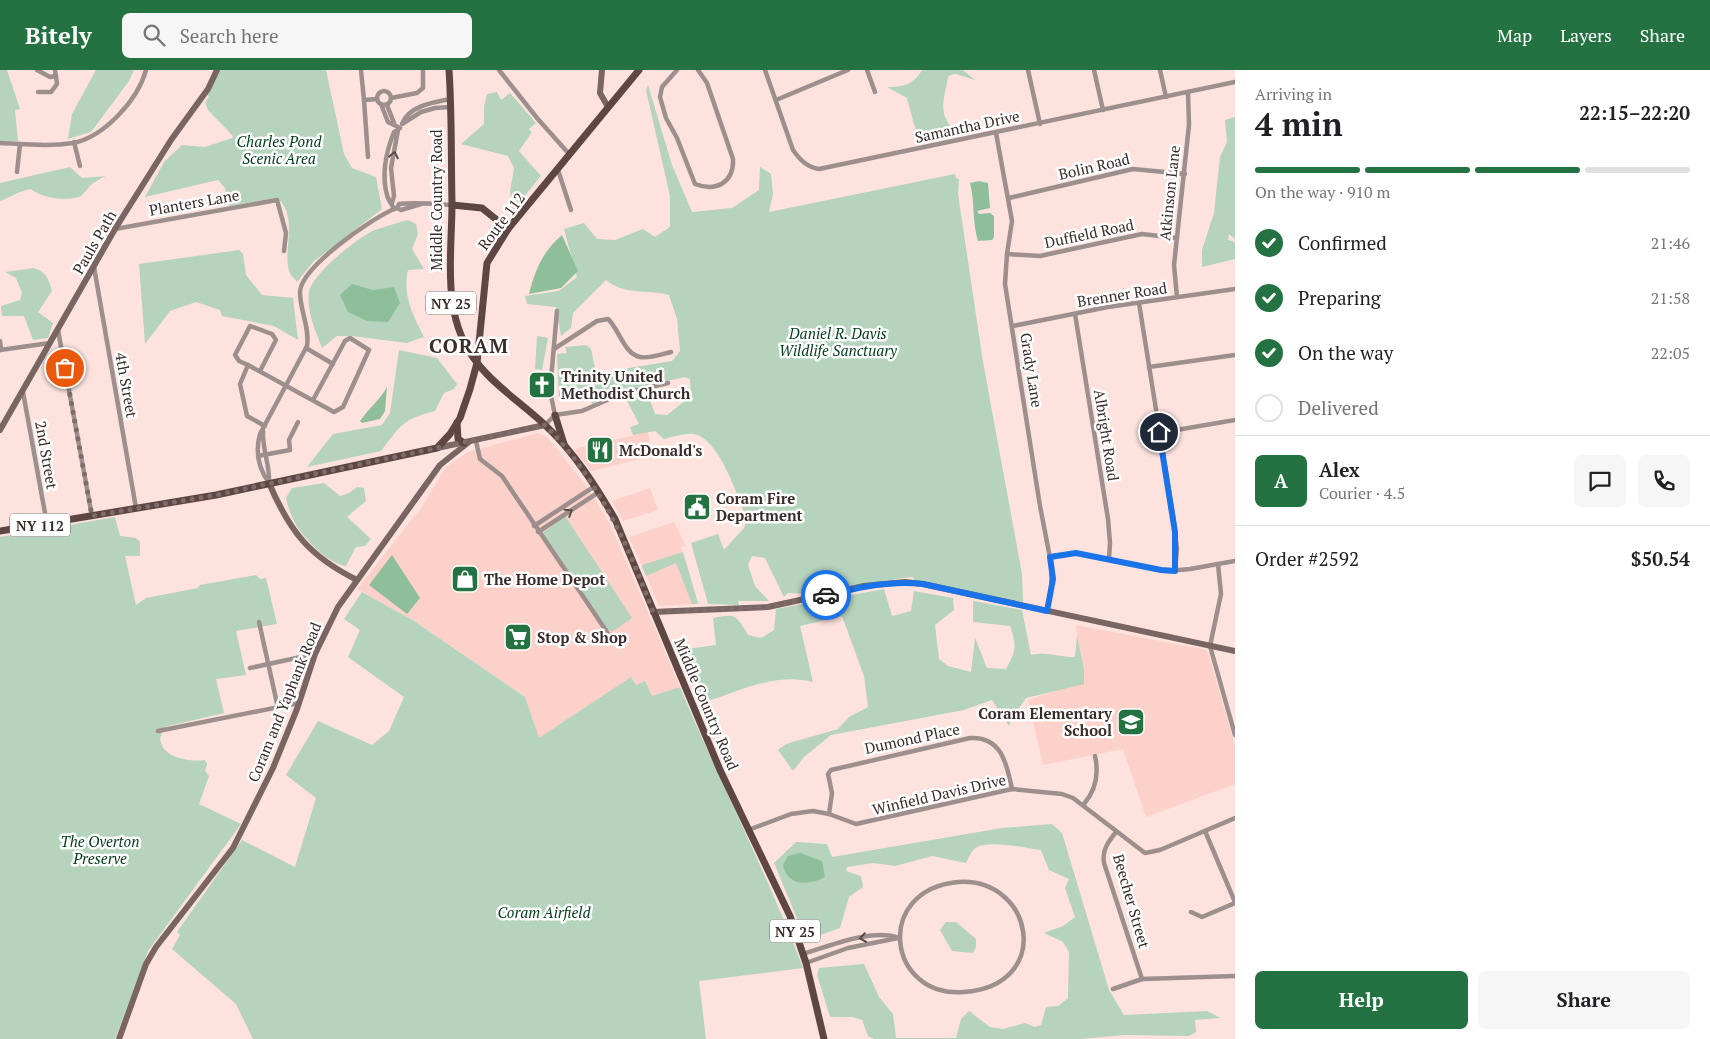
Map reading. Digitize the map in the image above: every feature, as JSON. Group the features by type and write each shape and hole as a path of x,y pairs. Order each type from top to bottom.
{"main road":[{"name":"Pauls Path","path":"0,430 115,229 171,140 208,89 217,70"},
{"name":"Middle Country Road","path":"449,70 452,204 450,297 461,339 477,363 545,425 564,445 597,489 626,543 697,719 748,830 776,883 806,963 824,1039"},
{"path":"602,70 600,93 608,107"},
{"name":"Route 112","path":"438,448 457,422 470,389 477,363 487,263 508,229 639,70"},
{"path":"452,204 482,208 508,229"},
{"path":"555,415 564,445"},
{"path":"457,422 458,439 467,443"},
{"path":"438,448 545,425"},
{"name":"Coram and Yaphank Road","path":"119,1039 146,964 156,947 233,848 273,768 299,703 314,654 338,607 394,532 428,482 445,461 467,443"},
{"name":"NY 112","path":"0,530 46,524 269,484 438,448"},
{"path":"269,484 281,511 296,535 316,555 357,580"},
{"path":"653,612 768,607 864,586 905,582 923,584 1235,651"}],"street":[{"path":"37,70 50,77 56,76"},
{"path":"38,92 51,92 57,84 55,70"},
{"path":"0,143 51,145 74,142 94,133 129,104 138,91 146,70"},
{"path":"361,70 368,157"},
{"path":"391,98 418,93 423,88 423,70"},
{"path":"499,70 537,118 570,155"},
{"path":"677,70 666,81 660,92 666,118 677,138 695,184 710,187 720,184 731,176 733,159 707,82 698,70"},
{"name":"Samantha Drive","path":"765,70 793,150 799,159 819,169 1235,82"},
{"path":"776,100 848,70"},
{"path":"866,70 876,92"},
{"path":"1028,70 1040,124"},
{"path":"1094,70 1103,110"},
{"path":"1160,70 1166,97"},
{"path":"377,99 382,92 386,92 391,98"},
{"name":"Atkinson Lane","path":"1177,298 1174,265 1190,114 1188,92"},
{"path":"391,98 388,105 394,123"},
{"path":"364,100 377,99"},
{"path":"377,99 388,122 394,123 400,128"},
{"path":"395,209 392,203 394,196 391,168 404,118 420,107 450,103"},
{"path":"400,128 421,112 450,103"},
{"path":"381,104 388,105"},
{"name":"Grady Lane","path":"996,133 1012,221 1006,254 1005,284 1053,579 1047,611"},
{"path":"74,142 80,166"},
{"path":"17,172 20,144"},
{"name":"Bolin Road","path":"1009,198 1133,169 1184,174"},
{"path":"558,170 570,210"},
{"name":"Planters Lane","path":"115,229 277,200 286,233 284,252"},
{"path":"269,484 264,476 258,456 257,443 306,348 307,330 300,294 306,276 358,231 379,216 395,209 399,204 415,202 421,204 452,204"},
{"name":"Duffield Road","path":"1006,254 1040,256 1142,234 1177,238"},
{"name":"4th Street","path":"94,267 136,508"},
{"name":"Brenner Road","path":"1013,326 1235,288"},
{"path":"1139,303 1175,532 1175,571"},
{"path":"555,415 550,391 557,311"},
{"name":"Albright Road","path":"1076,314 1108,519 1109,559"},
{"path":"554,350 598,321 608,319 614,325 629,351 640,357 671,352"},
{"path":"260,372 276,340 272,334 250,326 235,355 239,361 334,412 341,410 357,382 356,374 370,350 350,338 345,341 313,400"},
{"path":"58,330 92,516"},
{"path":"0,341 1,350 51,342"},
{"path":"306,348 333,364"},
{"path":"1149,367 1235,354"},
{"path":"248,365 240,384 247,416 264,427"},
{"path":"545,425 555,415 582,411 621,394 668,383"},
{"name":"2nd Street","path":"22,390 46,524"},
{"path":"1159,432 1235,420"},
{"path":"258,456 290,450 289,440 298,422"},
{"path":"264,427 264,455 270,475 269,484"},
{"path":"476,441 480,459 502,476 611,638"},
{"path":"534,526 597,489"},
{"path":"538,532 597,489"},
{"path":"1050,557 1076,553 1175,571 1235,561"},
{"path":"1218,564 1221,594 1210,646 1235,735"},
{"path":"259,622 278,708"},
{"path":"250,668 314,654"},
{"path":"158,731 299,703"},
{"name":"Dumond Place","path":"829,814 832,800 828,774 830,770 970,738 984,739 998,748 1007,763 1012,789"},
{"path":"1084,804 1090,798 1097,777 1095,756"},
{"name":"Winfield Davis Drive","path":"748,830 802,812 829,814 856,824 1012,789 1062,794 1084,804 1116,832 1145,853 1160,850 1235,818"},
{"path":"1191,912 1202,917 1235,902 1206,831"},
{"name":"Beecher Street","path":"1116,832 1106,845 1103,854 1104,862 1142,979"},
{"path":"962,882 984,886 997,892 1016,912 1025,936 1022,954 1009,974 987,986 960,993 934,988 916,976 904,956 899,938 902,918 917,899 938,886 962,882"},
{"path":"803,954 865,937 891,935 899,938"},
{"path":"806,963 848,948 899,938"},
{"path":"1113,989 1142,979 1235,976"}],"shaded area":[{"path":"979,181 988,183 990,208 977,211 979,214 990,213 994,216 994,237 992,240 978,241 976,234 970,183"},
{"path":"562,235 578,271 561,288 529,294 534,277 545,254"},
{"path":"352,284 373,290 394,287 400,303 388,322 367,321 348,312 340,295"},
{"path":"387,387 385,411 380,419 362,423 360,421"},
{"path":"648,432 652,456 591,471 574,449"},
{"path":"538,433 547,437 585,484 610,524 680,687 652,696 636,685 631,677 539,740 525,697 414,621 357,589 421,508 446,467 468,452"},
{"path":"650,488 658,510 623,521 612,501"},
{"path":"674,522 686,546 681,547 698,604 659,606 629,537"},
{"path":"392,555 420,598 407,614 369,585"},
{"name":"Coram Elementary School","path":"1076,625 1207,650 1235,745 1235,784 1146,817 1123,749 1043,765 1028,700 1081,682"},
{"path":"800,853 822,861 825,877 805,883 789,877 783,865 788,856"}],"green space":[{"path":"0,70 7,70 20,109 15,110 18,141 0,141"},
{"path":"96,70 134,70 129,81 91,132 68,139 72,114"},
{"name":"Charles Pond Scenic Area","path":"218,70 326,70 344,154 352,168 376,177 382,209 313,262 297,282 291,274 288,265 289,225 287,215 284,206 277,198 229,206 225,188 218,180 145,197 164,162 182,145 205,147 232,138 233,136 208,110 205,103 209,96 205,93"},
{"path":"922,70 963,70 975,80 956,74 950,75 948,78 943,110 952,129 959,137 921,142 907,98 887,87 907,84 915,79"},
{"name":"Daniel R. Davis Wildlife Sanctuary","path":"648,85 672,165 692,212 732,208 759,190 760,167 771,174 773,194 769,212 955,174 956,178 959,179 958,194 983,362 1022,574 1023,603 914,580 913,577 835,590 788,593 784,597 765,558 752,556 748,565 755,586 769,601 738,601 739,605 708,604 691,543 718,534 724,550 744,528 747,520 739,498 720,458 712,446 703,438 690,434 664,439 655,431 633,435 630,427 639,424 626,399 643,394 650,400 655,414 667,415 691,396 690,379 685,377 619,392 592,404 589,394 559,399 557,354 567,353 565,347 586,345 591,349 595,368 604,378 629,368 672,361 680,351 677,319 669,295 629,290 613,285 606,280 573,313 571,328 561,336 556,307 527,304 525,296 559,291 577,277 564,229 584,223 597,239 615,240 643,229 655,237 670,227 670,196 646,90"},
{"path":"497,92 501,100 510,93 536,123 529,129 532,132 519,151 541,176 513,210 510,192 514,168 508,156 461,144 484,124 484,106 487,94"},
{"path":"1235,117 1235,239 1229,234 1228,240 1235,242 1235,259 1202,267 1202,250 1214,213 1220,157 1227,142 1225,120"},
{"path":"70,167 82,178 106,176 92,184 81,196 75,198 48,197 31,189 0,201 0,183"},
{"path":"408,220 416,224 418,234 412,249 424,269 408,270 406,288 410,305 424,337 407,343 337,336 322,348 312,321 309,306 308,299 312,284 327,266 367,234"},
{"path":"239,250 243,254 246,275 262,295 293,298 298,340 274,326 222,316 220,310 196,302 170,311 145,344 139,264"},
{"path":"34,268 46,276 52,291 38,312 53,323 48,338 33,340 24,316 2,316 1,306 20,300 22,293 16,278 5,272"},
{"path":"537,336 548,338 542,370 535,369"},
{"path":"399,350 437,358 457,384 454,389 444,393 435,411 409,420 398,429 381,451 307,467 333,434 382,425 390,413"},
{"path":"324,483 340,496 349,493 357,487 364,488 366,501 347,517 371,539 365,546 356,547 346,566 330,560 314,547 301,532 289,510 286,498 292,488"},
{"path":"565,516 632,618 613,631 608,630 543,533"},
{"name":"The Overton Preserve","path":"115,517 120,536 136,538 140,542 140,556 125,556 136,605 146,598 198,588 200,585 256,575 260,579 266,578 277,624 236,631 246,675 216,679 224,713 164,727 160,739 164,749 173,756 195,761 205,760 207,764 205,771 209,776 199,804 241,824 148,951 115,1039 0,1039 0,537"},
{"path":"683,552 698,603 692,604 676,563 646,576 642,565"},
{"path":"884,589 892,616 911,611 914,591 953,598 954,610 935,625 939,659 948,666 971,672 975,638 987,668 1006,669 1012,657 1014,638 1010,626 973,622 973,601 1022,610 1031,655 1075,657 1077,636 1084,669 1084,684 1026,698 1009,726 992,700 964,710 831,735 804,757 793,771 778,750 786,744 838,729 849,717 868,707 864,676 842,616 800,626 813,682 799,680 771,681 702,703 682,654 687,649 716,645 713,618 735,617 748,635 761,638 774,630 776,609"},
{"name":"Coram Airfield","path":"362,592 414,621 525,697 539,738 631,677 636,685 645,681 652,696 680,687 774,897 803,968 699,981 706,1039 253,1039 236,1004 172,949 180,935 177,932 242,840 295,867 316,798 286,775 318,721 372,745 389,731 404,697 348,657 360,630 344,619"},
{"path":"1052,824 1062,833 1109,990 1124,1015 1207,1011 1221,1018 1195,1020 1196,1032 1189,1036 1125,1035 1080,1039 874,1039 868,1036 862,1020 853,1017 830,1017 817,975 819,968 864,964 879,997 893,1014 896,1038 956,1038 961,1019 969,1011 990,1027 1003,1029 1025,1023 1035,1027 1041,1025 1046,1007 1058,1006 1068,998 1069,952 1063,942 1044,933 1063,926 1075,917 1065,888 1069,879 1049,870 1041,850 999,844 977,847 966,863 932,856 895,866 873,863 847,867 846,871 861,876 863,887 849,897 840,928 806,940 774,863 796,842 827,844 832,857 1002,828"},
{"path":"946,922 956,922 976,939 976,947 973,953 952,951 940,930"}],"way so far":[{"path":"65,368 92,516 216,495 545,425 565,446 587,475 614,518 634,562 653,612 768,607 826,595"}],"place":[{"name":"Trinity United Methodist Church","path":"542,385"},
{"name":"McDonald's","path":"600,450"},
{"name":"Coram Fire Department","path":"697,507"},
{"name":"The Home Depot","path":"465,579"},
{"name":"Stop & Shop","path":"518,637"},
{"name":"Coram Elementary School","path":"1131,722"}],"district":[{"name":"CORAM","path":"469,345"}],"route":[{"path":"826,595 864,586 905,582 923,584 1047,611 1053,579 1050,557 1076,553 1161,570 1175,571 1177,549 1159,432"}]}
